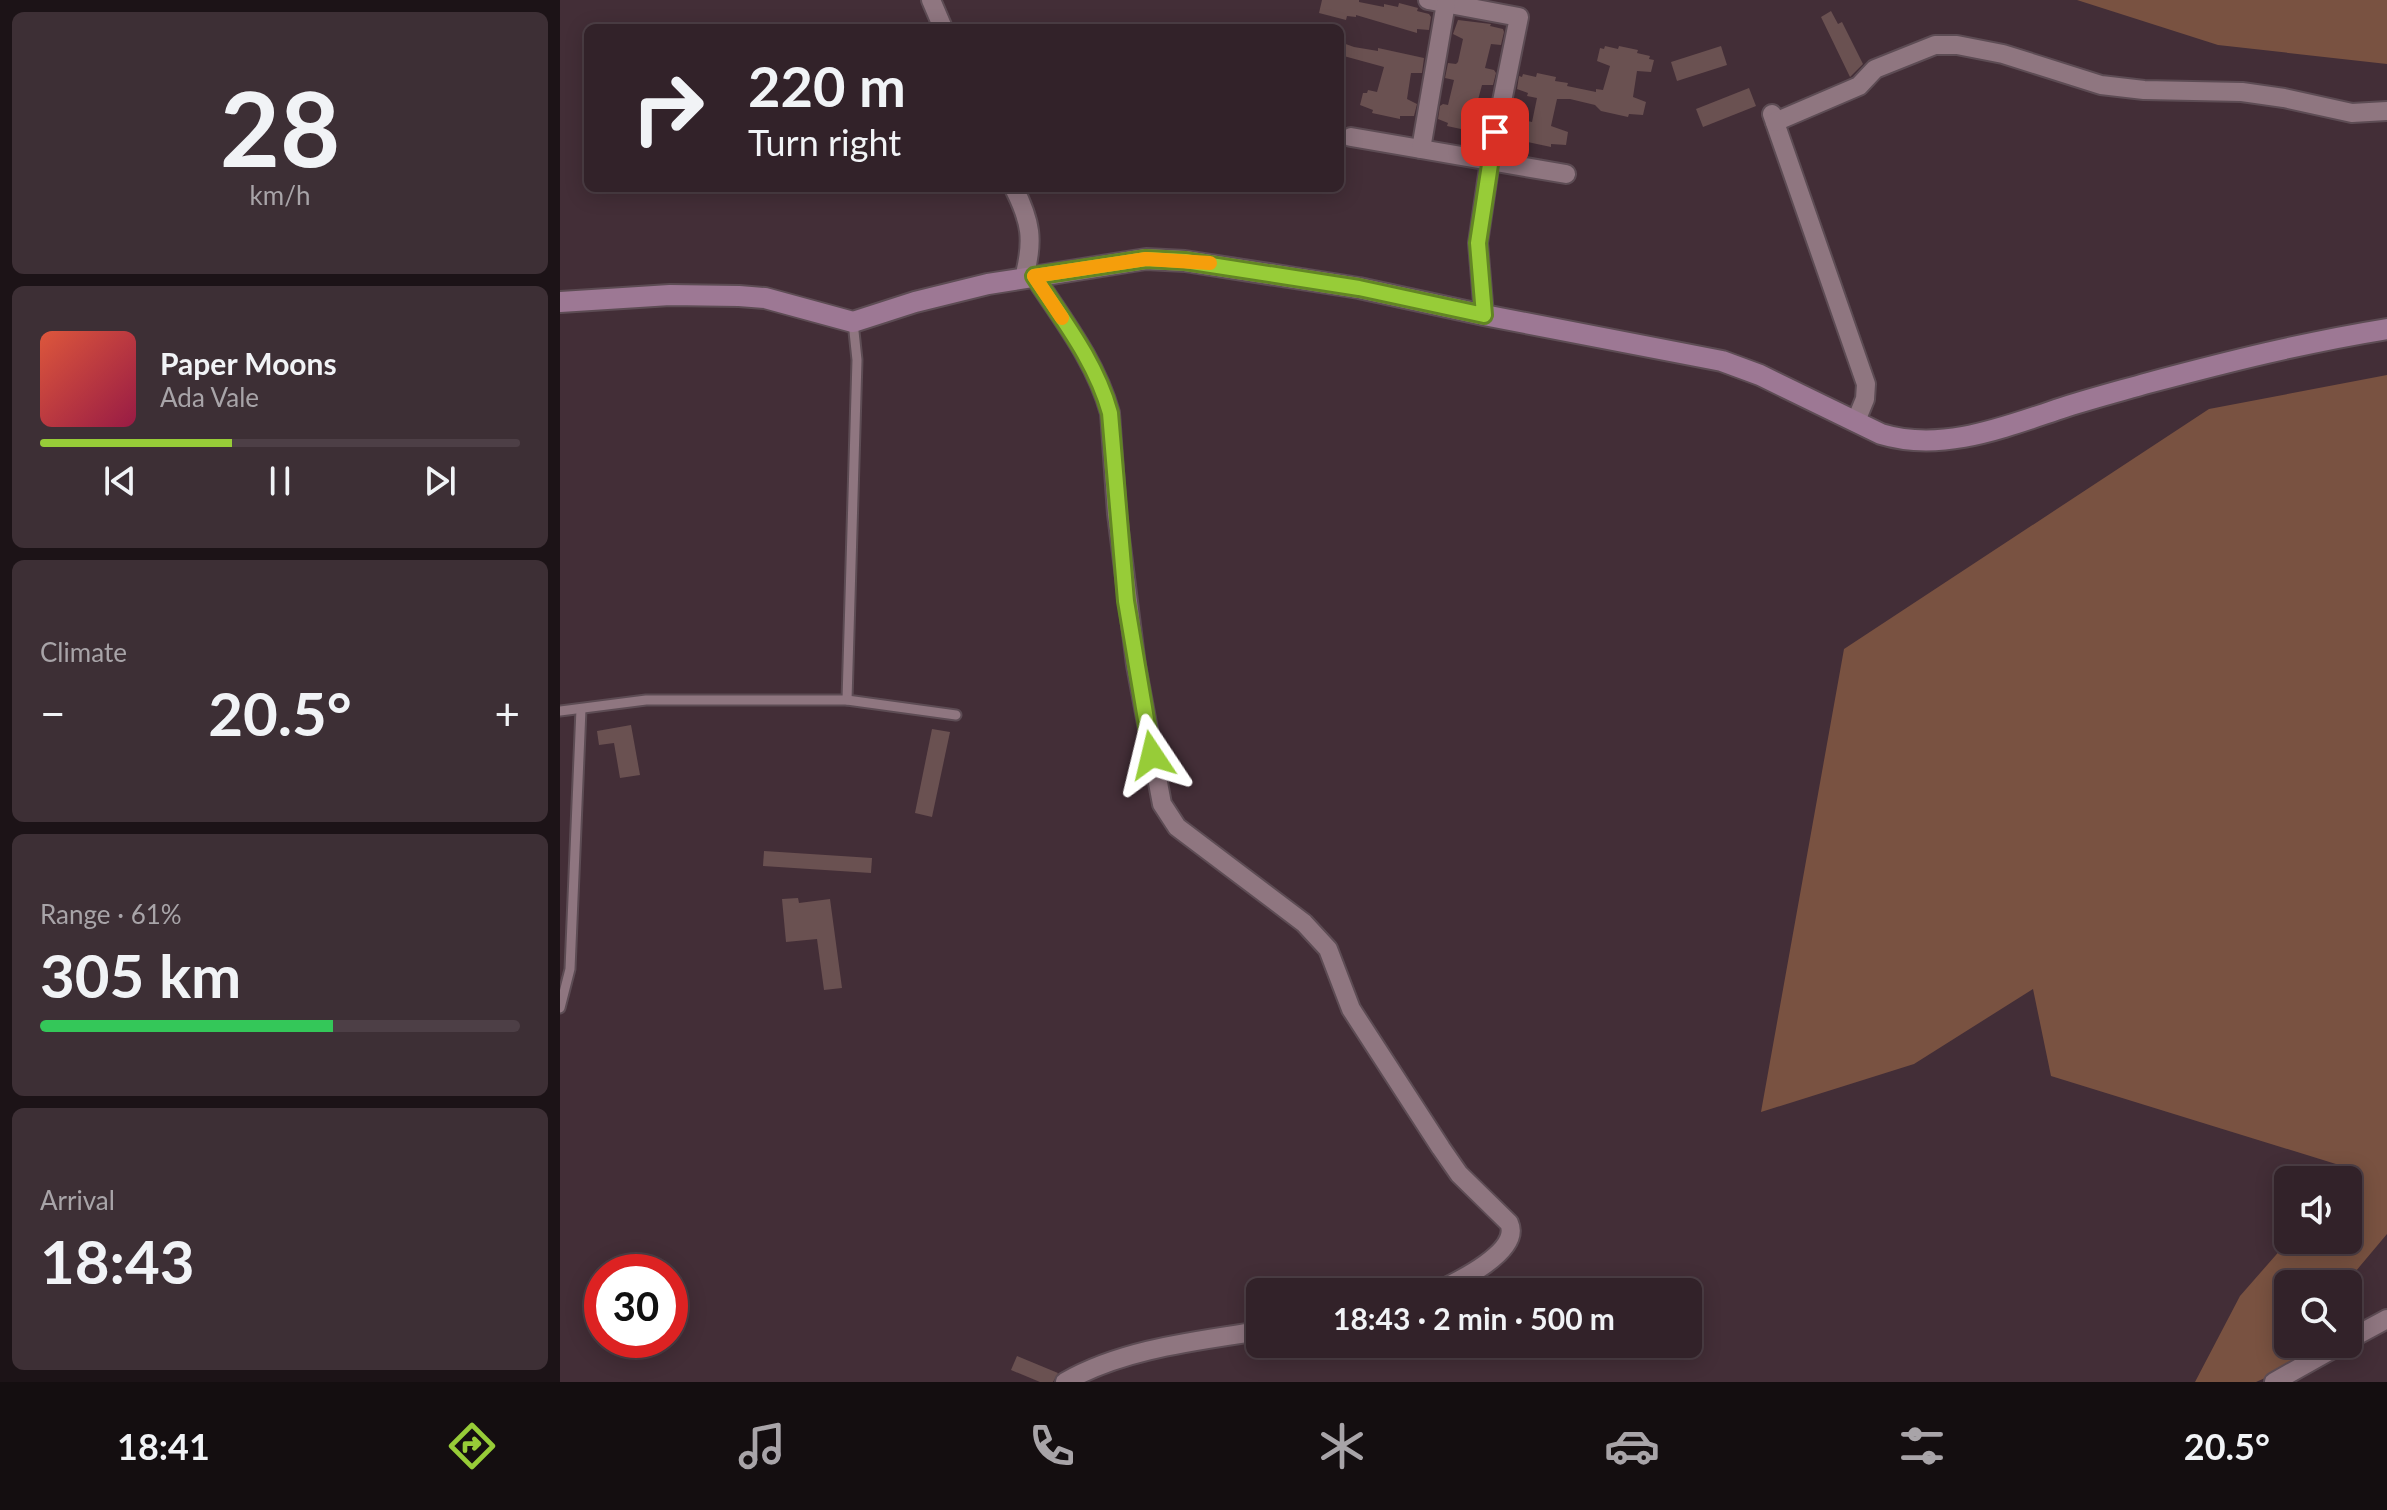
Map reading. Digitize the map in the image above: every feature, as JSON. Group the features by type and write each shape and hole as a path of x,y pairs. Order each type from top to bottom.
{"street":[{"path":"931,0 941,24"},
{"path":"1421,149 1437,2 1519,17 1490,161 1478,243 1484,315"},
{"path":"1856,421 1865,399 1866,384 1773,118 1859,86 1875,69 1935,45 1957,45 2003,54 2101,85 2144,90 2242,92 2352,113 2387,111"},
{"path":"1351,137 1566,174"},
{"path":"1016,192 1031,230 1029,277 1080,345 1104,389 1110,413 1126,601 1157,785 1167,815 1177,827 1304,923 1320,939 1336,966 1351,1009 1441,1148 1459,1174 1509,1223 1513,1231 1504,1249 1463,1278"},
{"path":"560,302 670,295 739,296 765,298 853,322 915,302 1029,277 1146,259 1185,261 1359,288 1722,361 1760,375 1898,439 1932,441 1971,435 2290,347 2387,329"},
{"path":"2362,1332 2387,1319"},
{"path":"1065,1382 1093,1369 1152,1350 1246,1333"},
{"path":"2274,1382 2317,1358"}],"lane":[{"path":"847,700 857,360 853,322"},
{"path":"560,711 646,700 847,700 956,715"},
{"path":"560,1008 570,969 581,709"}],"shaded area":[{"path":"2077,0 2387,0 2387,64 2218,45"},
{"path":"2387,375 2387,1234 2357,1270 2274,1270 2274,1358 2310,1358 2256,1382 2195,1382 2240,1296 2277,1254 2362,1254 2362,1166 2342,1166 2051,1076 2033,989 1914,1064 1761,1112 1844,649 2209,409"}],"building":[{"path":"1322,0 1359,0 1384,7 1384,4 1398,7 1399,3 1418,8 1417,11 1431,17 1429,30 1417,29 1417,33 1356,15 1347,16 1346,20 1319,13"},
{"path":"1831,11 1838,24 1842,22 1863,64 1850,77 1821,17"},
{"path":"1458,20 1491,24 1504,32 1501,45 1491,44 1485,68 1496,73 1493,85 1482,85 1475,111 1487,113 1484,131 1447,126 1448,123 1438,119 1440,106 1448,105 1454,80 1445,78 1448,63 1458,62 1463,39 1453,34"},
{"path":"1344,43 1424,58 1422,73 1411,73 1407,99 1417,104 1414,116 1400,116 1400,119 1372,113 1373,110 1360,105 1363,93 1368,90 1377,92 1384,67 1344,56"},
{"path":"1605,46 1638,50 1637,53 1654,60 1651,72 1637,71 1633,97 1646,102 1643,115 1629,114 1628,117 1601,111 1595,105 1557,99 1551,126 1568,132 1566,145 1551,144 1551,147 1523,141 1524,138 1512,133 1514,121 1532,122 1537,98 1517,89 1519,76 1536,77 1537,73 1556,77 1555,81 1568,83 1567,86 1596,92 1596,89 1603,90 1610,66 1597,61 1600,48 1604,49"},
{"path":"1721,46 1727,65 1677,81 1671,62"},
{"path":"1749,88 1756,106 1703,127 1696,109"},
{"path":"631,725 640,775 620,778 614,743 599,745 597,731"},
{"path":"932,729 950,732 932,817 915,813"},
{"path":"764,851 872,858 871,873 763,866"},
{"path":"798,898 799,903 830,899 842,988 824,990 817,939 786,942 782,899"},
{"path":"1017,1356 1058,1373 1053,1382 1040,1382 1011,1370"}],"slow traffic":[{"path":"1062,318 1034,276 1146,259 1210,263"}],"route":[{"path":"1152,755 1126,601 1110,413 1104,389 1080,345 1034,276 1146,259 1210,263 1402,296 1484,315 1478,243 1495,132"}]}
